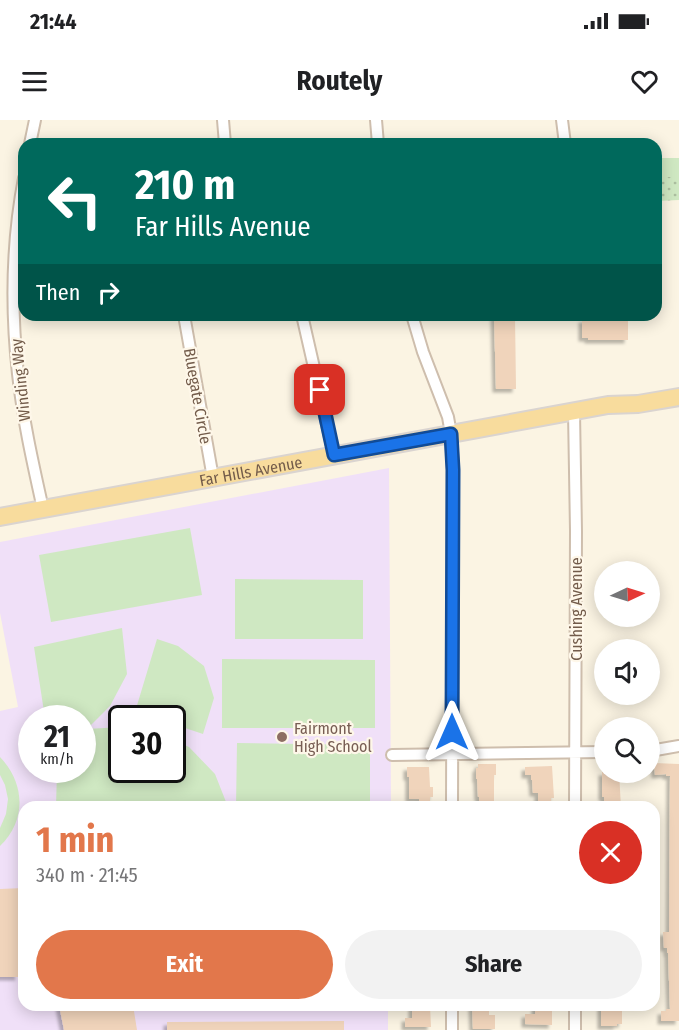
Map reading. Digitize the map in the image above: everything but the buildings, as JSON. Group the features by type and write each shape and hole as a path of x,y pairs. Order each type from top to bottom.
{"main road":[{"name":"Far Hills Avenue","path":"0,517 608,405 638,404 679,397"}],"street":[{"path":"31,138 35,120"},
{"path":"224,120 225,138"},
{"path":"376,120 378,138"},
{"path":"555,120 563,138"},
{"path":"562,120 564,138"},
{"name":"Winding Way","path":"18,229 14,287 18,374 25,425 43,509"},
{"name":"Bluegate Circle","path":"185,321 213,478"},
{"path":"303,321 334,455"},
{"path":"414,321 448,417 451,434 453,470 452,801"},
{"name":"Cushing Avenue","path":"574,412 575,801"},
{"path":"660,749 679,746"},
{"path":"392,754 594,753"},
{"path":"452,1011 452,1030"},
{"path":"575,1011 575,1030"}],"shaded area":[{"name":"Fairmont High School","path":"389,468 391,801 18,801 18,1011 388,1011 388,1030 0,1030 0,711 18,707 0,613 0,542"}],"green space":[{"path":"662,158 679,158 679,177 662,177"},
{"path":"662,177 679,177 679,200 662,201"},
{"path":"190,528 202,595 51,622 39,555"},
{"path":"235,579 363,580 363,639 235,639"},
{"path":"122,628 127,674 111,705 108,705 108,708 96,720 96,705 43,705 34,647"},
{"path":"157,639 178,646 204,666 214,698 203,734 186,728 186,705 137,705"},
{"path":"222,659 375,660 375,728 222,728"},
{"path":"96,728 108,728 108,783 186,783 186,746 215,774 226,801 56,801 57,783 96,783"},
{"path":"237,743 370,745 370,801 236,801"},
{"path":"0,757 14,778 20,801 15,825 0,846 0,828 6,814 8,799 0,775"}],"place":[{"name":"Fairmont High School","path":"282,737"}],"route":[{"path":"320,390 334,455 451,434 453,470 452,732"}]}
